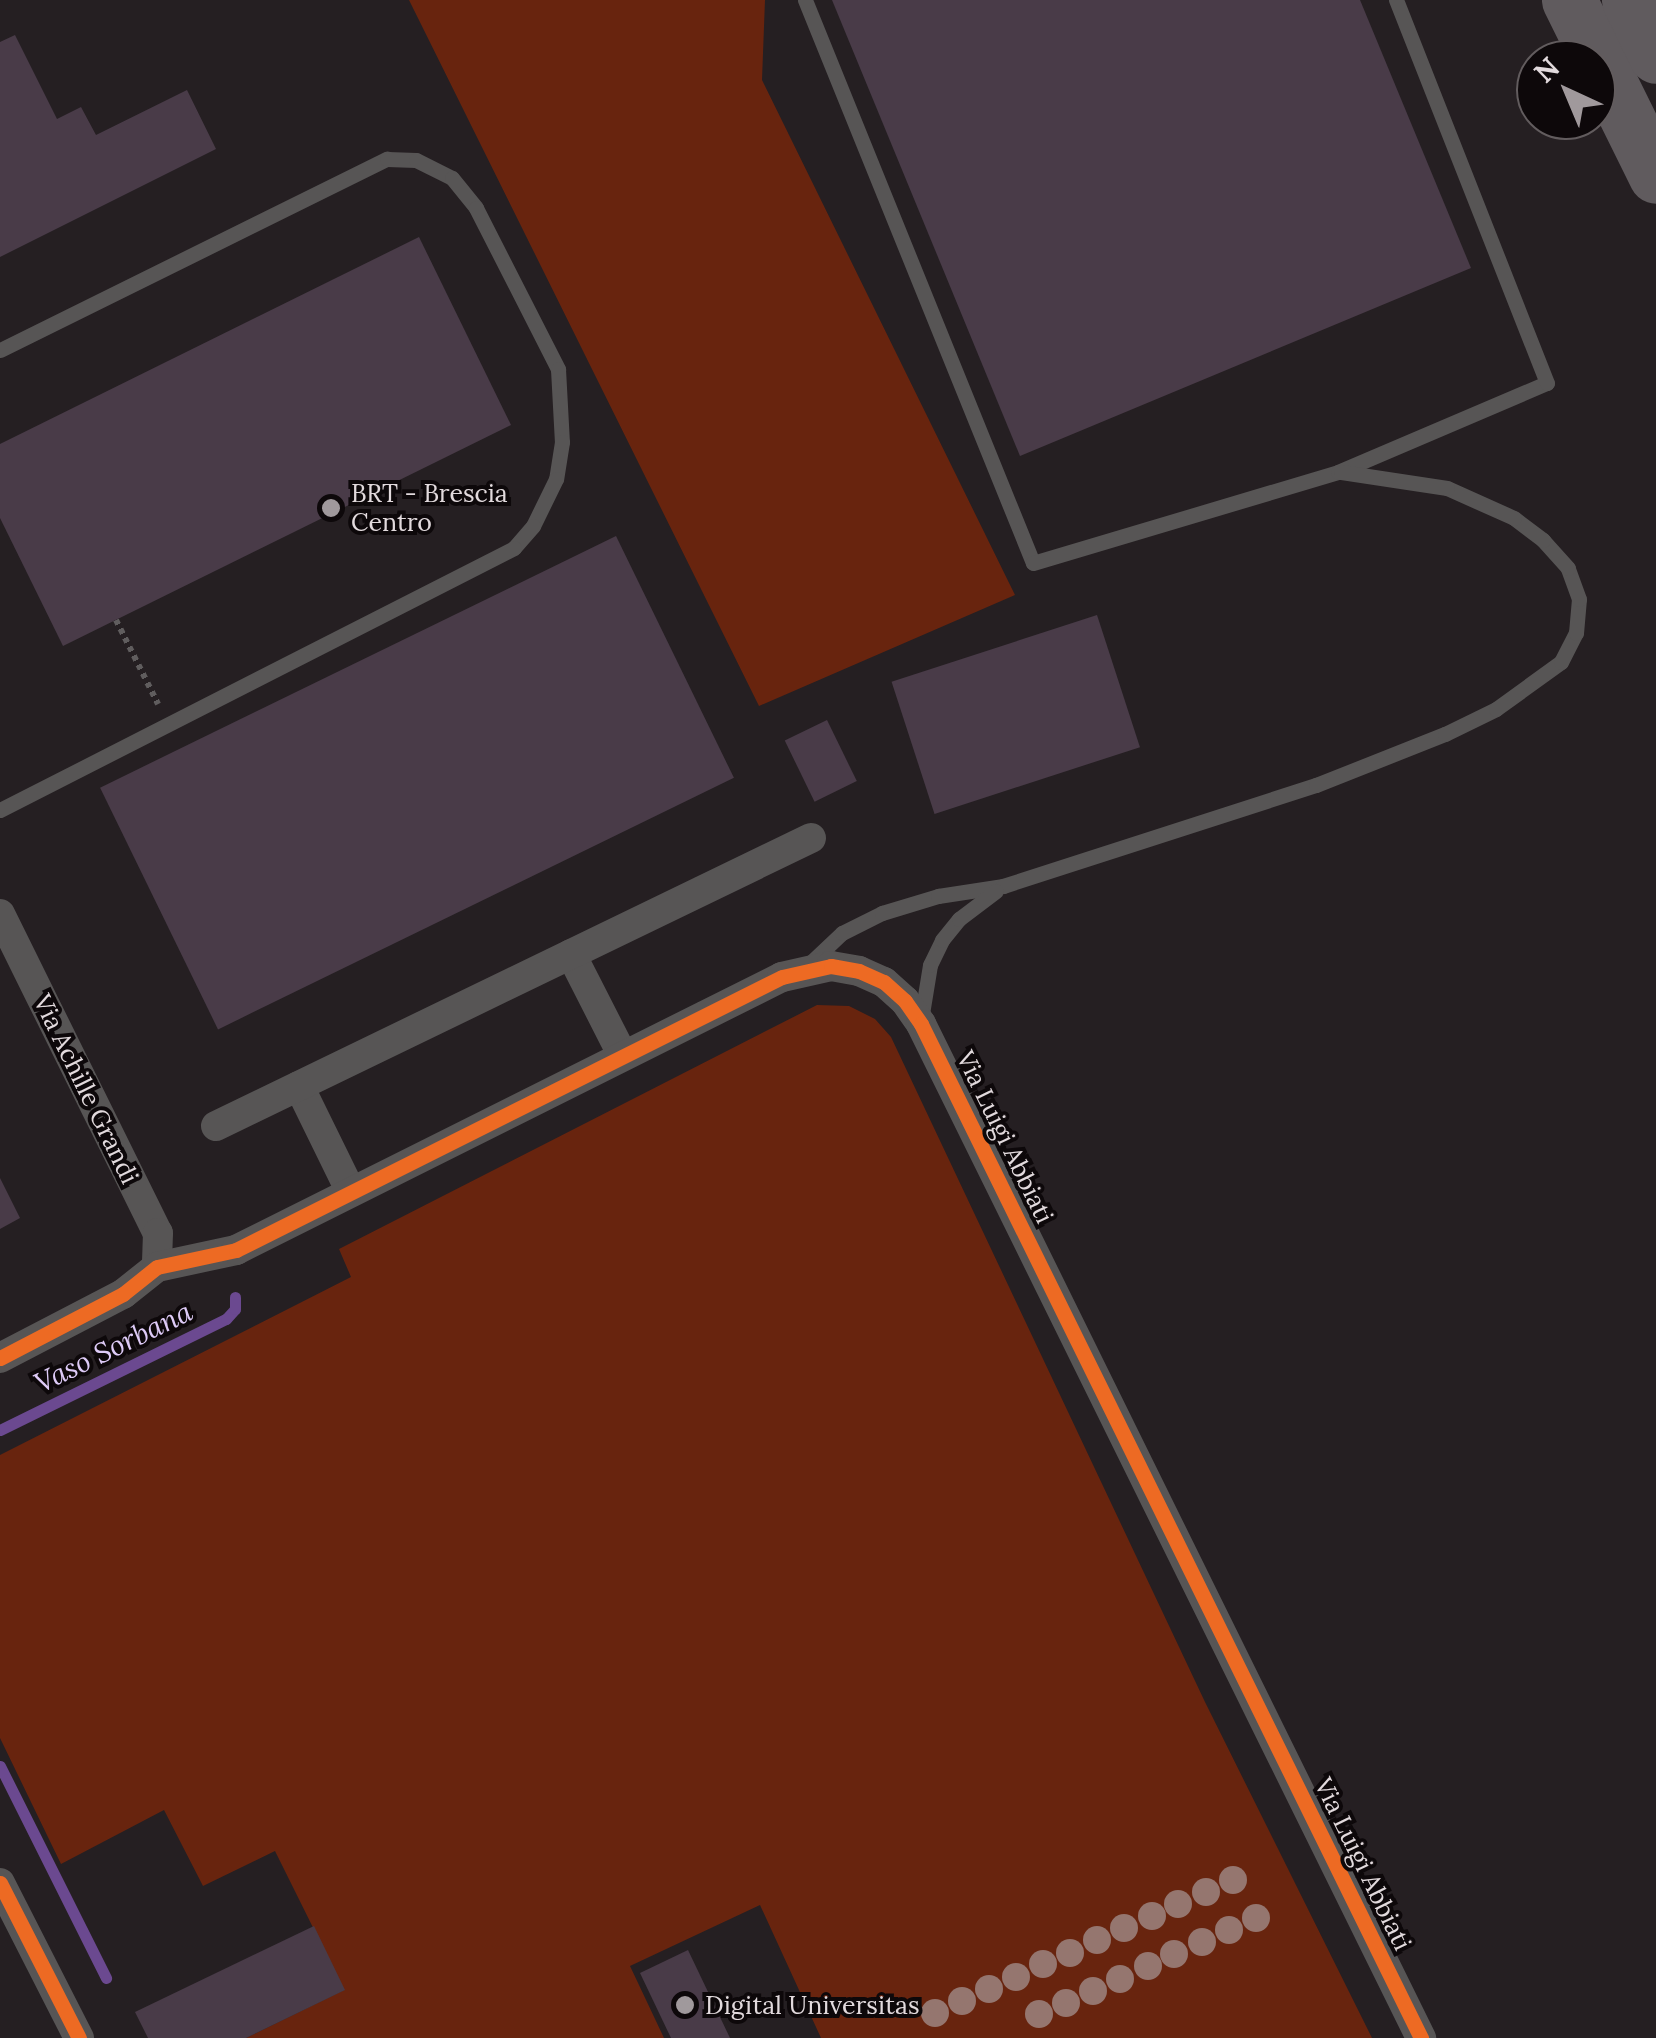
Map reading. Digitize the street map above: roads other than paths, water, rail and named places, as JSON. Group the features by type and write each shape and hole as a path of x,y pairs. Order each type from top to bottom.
{"highway":[{"path":"1570,0 1656,176"},
{"path":"1629,0 1656,56"}],"street":[{"path":"216,1126 811,838"},
{"name":"Via Achille Grandi","path":"0,914 158,1233 157,1267"},
{"path":"571,954 623,1056"},
{"name":"Via Luigi Abbiati","path":"157,1267 236,1250 804,970 831,966 859,971 884,982 905,1001 921,1024 1421,2038"},
{"path":"299,1086 351,1192"},
{"path":"0,1358 123,1294 157,1267"},
{"path":"0,1882 79,2038"}],"lane":[{"path":"804,0 1033,563 1338,472 1547,383 1396,0"},
{"path":"0,350 388,159 416,160 452,178 476,208 558,369 562,442 556,479 533,526 514,548 0,810"},
{"path":"804,970 842,933 882,913 938,896 1003,886 1316,785 1446,734 1496,709 1561,662 1576,632 1579,600 1568,568 1543,540 1514,518 1464,494 1338,472"},
{"path":"921,1024 930,965 942,940 959,919 1003,886"}],"waterway":[{"name":"Vaso Sorbana","path":"0,1430 226,1319 235,1309 235,1297"},
{"name":"Vaso Sorbana","path":"0,1766 106,1978"}],"place":[{"name":"BRT - Brescia Centro","path":"331,508"},
{"name":"Digital Universitas","path":"685,2005"}]}
